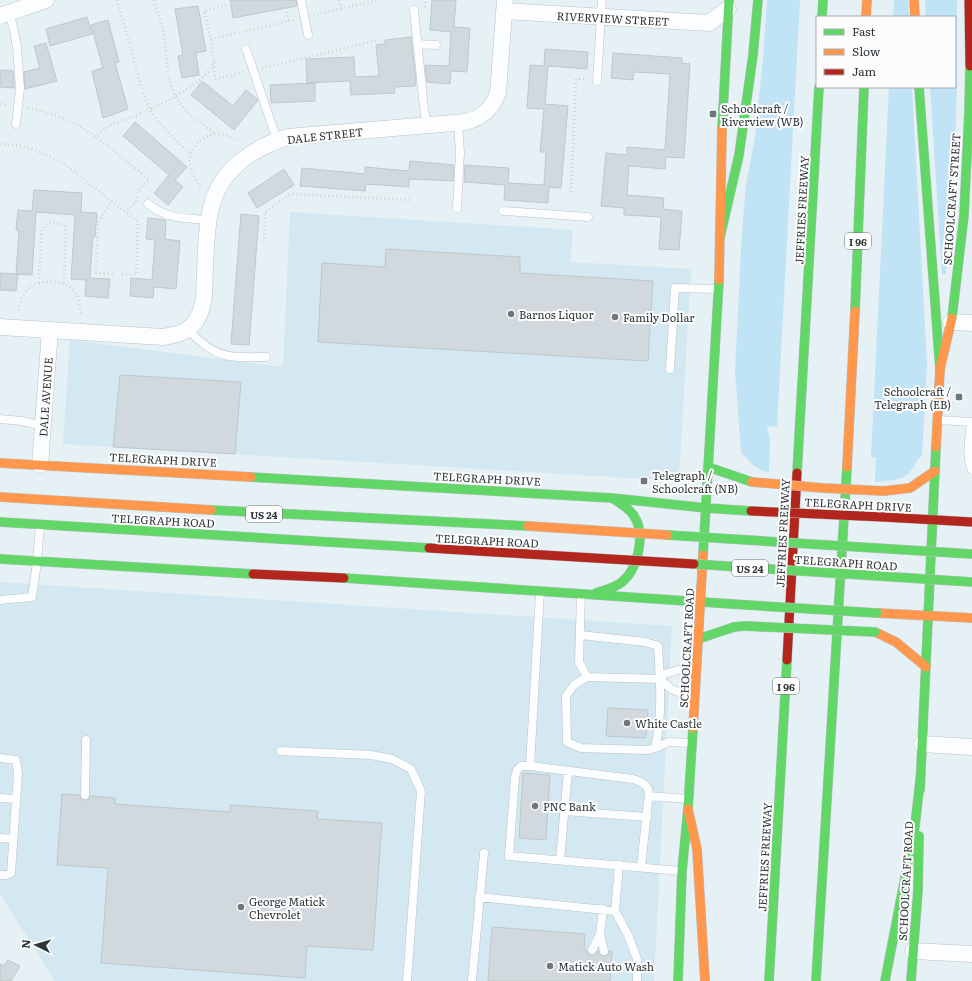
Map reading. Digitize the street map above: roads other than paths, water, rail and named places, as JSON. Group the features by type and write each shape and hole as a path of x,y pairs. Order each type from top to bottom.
{"main road":[{"path":"720,237 739,155 753,55 758,0"},
{"path":"822,16 823,0"},
{"path":"866,16 867,0"},
{"path":"914,0 915,16"},
{"name":"SCHOOLCRAFT STREET","path":"938,399 940,368 951,322 964,215 970,112 969,0"},
{"path":"719,290 722,115 729,5"},
{"name":"JEFFRIES FREEWAY","path":"769,981 819,88"},
{"name":"I 96","path":"816,981 854,343 864,88"},
{"path":"919,88 930,255 940,368"},
{"name":"SCHOOLCRAFT ROAD","path":"678,981 682,871 689,799 719,290"},
{"name":"SCHOOLCRAFT ROAD","path":"911,981 918,890 922,744 938,399"},
{"name":"TELEGRAPH DRIVE","path":"0,462 612,498 706,508 751,511 972,522"},
{"path":"708,467 752,482 884,491 910,488 935,471"},
{"name":"TELEGRAPH ROAD","path":"0,497 275,514 528,526 972,554"},
{"path":"593,594 622,582 632,570 637,553 640,531 634,516 624,506 612,498"},
{"name":"TELEGRAPH ROAD","path":"0,522 671,562 972,582"},
{"path":"0,559 230,573 296,575 747,605 972,618"},
{"path":"698,639 734,627 746,626 875,632 886,635 896,641 926,667"},
{"path":"885,981 915,826 921,772"},
{"path":"688,809 697,849 705,981"}],"street":[{"path":"4,14 46,0"},
{"name":"RIVERVIEW STREET","path":"504,6 601,17 709,24 729,5"},
{"name":"DALE STREET","path":"188,329 197,320 202,307 208,220 211,207 221,185 232,170 247,156 277,140 458,122 479,118 487,112 498,93 504,6"},
{"path":"951,322 972,323"},
{"path":"0,327 163,337 178,335 188,329"},
{"name":"DALE AVENUE","path":"40,465 50,330"},
{"path":"922,744 972,747"},
{"path":"914,951 972,954"}],"lane":[{"path":"301,0 308,34"},
{"path":"593,80 602,0"},
{"path":"414,10 427,125"},
{"path":"4,14 13,26 15,40 20,88 16,124"},
{"path":"417,44 436,45"},
{"path":"246,49 277,140"},
{"path":"457,208 460,152 458,122"},
{"path":"148,204 157,211 172,217 208,220"},
{"path":"503,211 588,217"},
{"path":"670,369 675,288 719,290"},
{"path":"188,329 198,340 215,351 228,356 266,357"},
{"path":"0,419 22,421 42,426"},
{"path":"937,420 972,422 968,454 969,463 972,470"},
{"path":"0,600 32,597 38,562 40,524"},
{"path":"530,766 540,591"},
{"path":"581,593 579,662 587,677"},
{"path":"580,635 645,642 658,646 660,679 658,730 655,748"},
{"path":"660,679 665,674 697,664"},
{"path":"692,743 669,742 648,750 581,748 567,742 566,696 574,685 587,677 660,679 671,689 695,698"},
{"path":"85,795 86,740"},
{"path":"281,751 371,755 392,759 411,769 421,791 407,981"},
{"path":"0,758 16,760 18,773 10,873 3,875"},
{"path":"642,867 649,796 648,788 643,783 633,779 530,766 521,766 517,770 515,777 509,856 682,871"},
{"path":"560,860 568,771"},
{"path":"649,796 689,799"},
{"path":"0,798 16,799"},
{"path":"564,811 647,818"},
{"path":"0,838 13,839"},
{"path":"472,981 484,853"},
{"path":"619,865 615,910 628,935 637,959 637,981"},
{"path":"479,897 615,910"},
{"path":"592,950 600,934 603,909"},
{"path":"600,934 604,951"}],"place":[{"name":"Schoolcraft / Riverview (WB)","path":"713,114"},
{"name":"Barnos Liquor","path":"511,314"},
{"name":"Family Dollar","path":"615,317"},
{"name":"Schoolcraft / Telegraph (EB)","path":"959,397"},
{"name":"Telegraph / Schoolcraft (NB)","path":"644,481"},
{"name":"White Castle","path":"627,723"},
{"name":"PNC Bank","path":"535,806"},
{"name":"George Matick Chevrolet","path":"241,907"},
{"name":"Matick Auto Wash","path":"550,966"}]}
